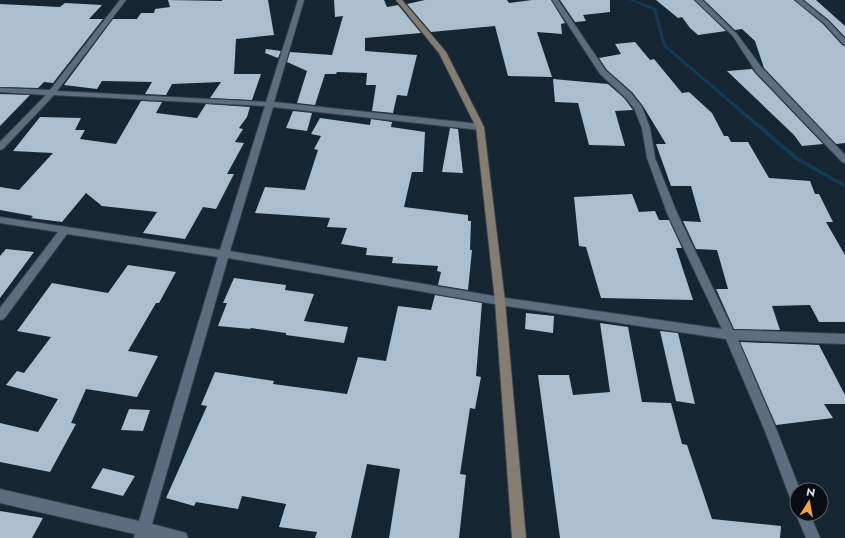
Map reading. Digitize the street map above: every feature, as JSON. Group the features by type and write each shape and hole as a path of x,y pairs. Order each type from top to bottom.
{"street":[{"path":"0,147 51,94 123,0"},
{"path":"142,534 224,254 302,0"},
{"path":"399,0 442,52 480,127 500,301 519,538"},
{"path":"555,0 603,72 628,95 638,107 646,128 651,158 672,213 730,335 771,431 791,482"},
{"path":"698,0 735,35 759,70 845,160"},
{"path":"798,0 826,22 845,43"},
{"path":"0,90 51,94 269,104 480,127"},
{"path":"0,220 224,254 500,301 730,335 845,339"},
{"path":"0,316 65,230"},
{"path":"0,496 142,534 181,538"},
{"path":"806,522 813,538"}],"building":[{"path":"168,0 268,0 274,35 236,39 234,74 261,74 252,100 210,98 221,82 172,84 166,95 145,94 152,82 102,81 97,89 64,85 113,19 137,19 141,13 154,13 155,9 170,7"},
{"path":"334,0 384,0 387,7 398,5 421,33 365,38 365,51 417,55 407,96 397,95 393,113 372,111 376,85 366,85 367,73 337,72 336,74 325,74 315,105 297,103 307,71 287,62 290,52 332,55 343,16 335,17"},
{"path":"425,0 507,0 509,3 532,0 551,0 565,23 561,24 562,34 537,32 552,77 508,76 495,26 431,32 407,4"},
{"path":"560,0 610,0 610,12 583,15 586,21 575,22"},
{"path":"656,0 694,0 726,31 698,35 690,28 682,17 678,18"},
{"path":"704,0 794,0 823,24 842,45 845,46 845,143 836,144 764,68 755,41 742,29 735,30"},
{"path":"804,0 816,0 845,26 845,37 829,20"},
{"path":"65,3 102,5 89,19 103,19 53,83 44,82 38,88 0,87 0,4 60,7"},
{"path":"635,42 650,60 654,59 682,93 689,92 712,113 724,136 728,136 731,142 748,142 769,178 810,181 815,194 819,194 833,222 826,222 845,255 845,322 819,322 810,305 772,306 780,330 734,329 716,289 728,289 717,250 696,249 683,221 701,222 691,186 671,186 656,144 666,144 643,106 632,92 607,70 599,58 621,54 615,44"},
{"path":"266,49 281,51 278,58 265,53"},
{"path":"752,69 823,144 802,146 794,135 727,71"},
{"path":"553,79 608,84 624,98 633,110 615,111 625,146 589,145 578,103 555,102"},
{"path":"0,94 30,95 0,126"},
{"path":"141,101 162,102 156,113 197,118 206,104 250,107 247,117 239,128 243,129 235,142 244,143 227,174 234,174 216,209 203,207 185,239 143,233 157,212 102,206 86,193 62,222 31,218 33,216 0,210 0,187 19,190 53,153 13,151 40,117 81,118 75,130 85,130 80,139 116,144"},
{"path":"293,111 312,113 307,131 286,128"},
{"path":"320,118 370,125 371,119 392,122 391,127 425,132 423,172 412,172 404,207 468,215 468,221 471,221 470,250 472,250 468,290 438,285 441,272 437,271 438,266 392,263 393,257 366,255 367,248 341,244 347,228 327,227 330,218 255,213 265,187 305,190 318,150 314,149 321,136 311,134"},
{"path":"450,128 458,129 463,173 442,172"},
{"path":"632,194 639,212 655,211 659,220 669,220 682,248 676,248 693,300 601,298 586,247 579,246 574,197"},
{"path":"6,249 34,252 0,298 0,256"},
{"path":"128,265 176,272 159,303 156,303 128,351 158,356 137,397 86,389 71,423 76,424 50,472 0,462 0,423 38,432 58,399 6,385 17,371 24,373 51,337 17,331 52,283 108,293"},
{"path":"234,278 286,285 285,290 314,294 304,321 348,327 344,343 286,335 286,333 251,328 218,326 227,303 223,303"},
{"path":"435,295 482,303 476,376 481,377 475,409 470,408 460,474 466,475 459,538 389,538 400,469 367,464 351,538 315,538 317,532 279,527 286,504 242,496 238,509 196,502 194,506 166,498 207,406 201,405 215,372 274,381 273,384 347,394 358,357 386,361 398,306 431,310"},
{"path":"526,313 554,316 553,333 525,329"},
{"path":"600,323 628,327 642,402 671,403 682,444 687,445 712,519 781,526 780,538 560,538 538,375 569,375 573,395 610,392"},
{"path":"660,331 678,333 695,404 676,401"},
{"path":"740,342 819,345 845,395 845,404 824,404 833,418 776,425"},
{"path":"129,409 150,410 143,431 121,430"},
{"path":"103,468 135,476 123,496 91,488"},
{"path":"0,511 43,518 32,538 0,538"}],"waterway":[{"path":"631,0 655,9 664,45 796,158 845,186"}]}
